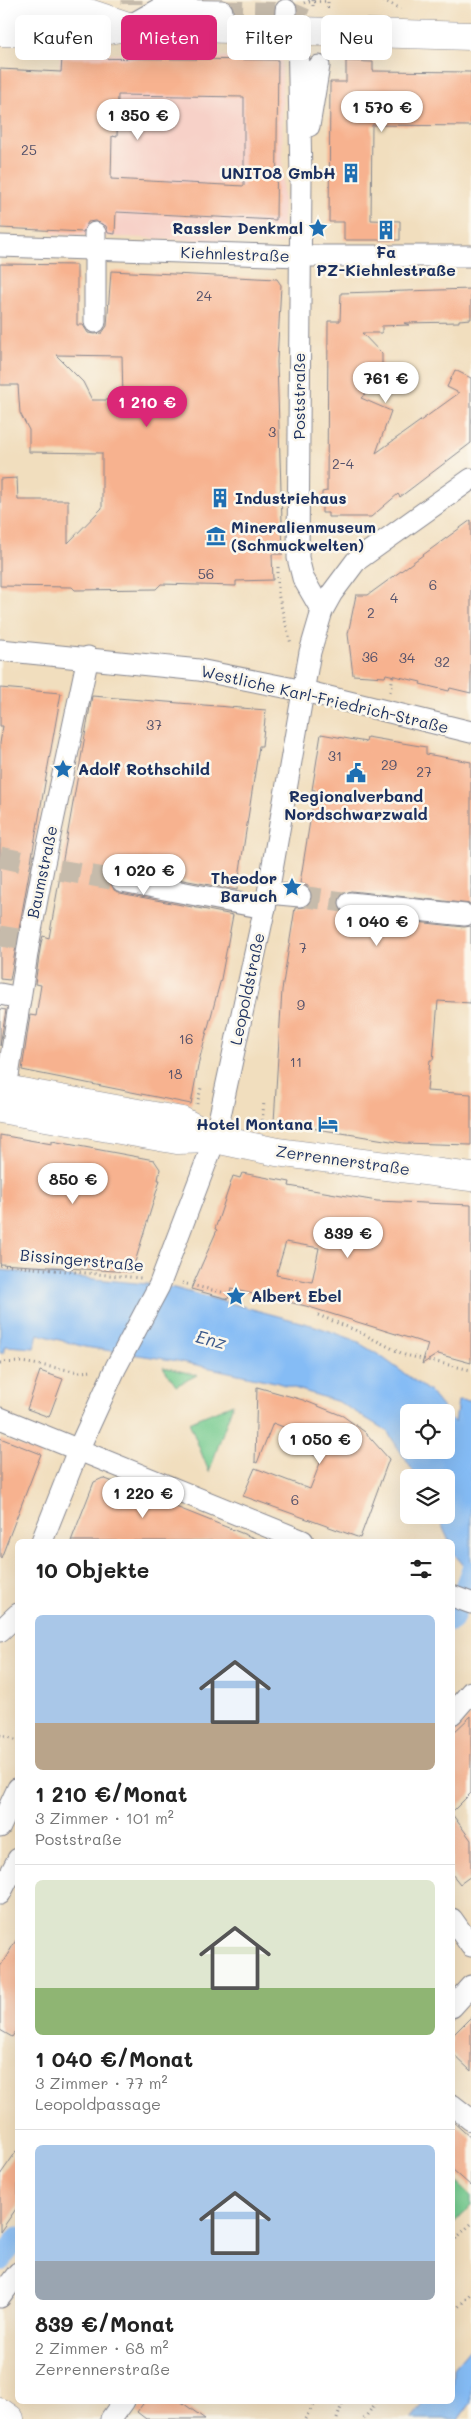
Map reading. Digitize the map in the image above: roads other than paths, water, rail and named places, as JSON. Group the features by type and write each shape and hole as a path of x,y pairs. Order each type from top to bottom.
{"main road":[{"path":"0,9 130,15"},
{"path":"0,32 89,34 121,19"},
{"path":"311,25 471,36"},
{"name":"Zerrennerstraße","path":"2,1096 182,1121 215,1139 277,1152 471,1177"},
{"path":"0,2412 10,2419"}],"street":[{"path":"130,15 157,10 222,11"},
{"name":"Poststraße","path":"293,60 301,176 298,558 303,578 322,611"},
{"name":"Poststraße","path":"301,176 320,66"},
{"path":"95,241 95,322"},
{"name":"Kiehnlestraße","path":"0,246 95,241 299,256 471,256"},
{"name":"Leopoldstraße","path":"79,1448 120,1360 160,1283 215,1139 267,900 310,652 322,611 332,593 356,561 471,479"},
{"name":"Westliche Karl-Friedrich-Straße","path":"0,650 88,657 200,670 304,691 471,732"},
{"name":"Baumstraße","path":"2,1096 10,996 45,867 88,657"},
{"path":"122,882 267,900 300,896"},
{"path":"350,903 465,915"},
{"path":"0,1418 79,1448 114,1465 298,1539"},
{"path":"43,1539 79,1448"},
{"path":"455,1597 471,1603"},
{"path":"0,1631 15,1617"},
{"path":"455,1711 471,1694"},
{"path":"0,1827 15,1794"},
{"path":"0,1894 15,1865"},
{"path":"455,1923 471,1946"},
{"path":"455,2107 471,2120"},
{"path":"0,2297 15,2278"},
{"path":"111,2419 122,2404"}],"water":[{"name":"Enz","path":"0,1270 146,1284 174,1288 315,1326 352,1339 379,1355 430,1392 440,1404 400,1404 400,1451 387,1431 339,1402 275,1382 178,1361 85,1347 38,1334 34,1348 6,1346 3,1353 0,1353"},
{"path":"458,1400 471,1401 471,1574 455,1555 455,1539 448,1539 441,1524 455,1524 455,1469 412,1469 405,1459 455,1459 455,1423"},
{"path":"471,2347 471,2402 459,2419 411,2419 424,2404 455,2404 455,2366"}],"waterway":[{"path":"455,1613 471,1571"},
{"path":"0,2261 15,2242"}],"tunnel":[{"path":"222,11 291,13 310,21 318,39 319,66"},
{"path":"0,857 33,864"},
{"path":"59,870 122,881"},
{"path":"300,896 350,903"},
{"path":"0,936 19,939"}],"place":[{"name":"UNIT08 GmbH","path":"351,173"},
{"name":"Rassler Denkmal","path":"318,228"},
{"name":"Fa PZ-Kiehnlestraße","path":"386,230"},
{"name":"Industriehaus","path":"220,498"},
{"name":"Mineralienmuseum (Schmuckwelten)","path":"216,536"},
{"name":"Adolf Rothschild","path":"63,769"},
{"name":"Regionalverband Nordschwarzwald","path":"356,773"},
{"name":"Theodor Baruch","path":"292,887"},
{"name":"Hotel Montana","path":"328,1124"},
{"name":"Albert Ebel","path":"236,1296"}]}
